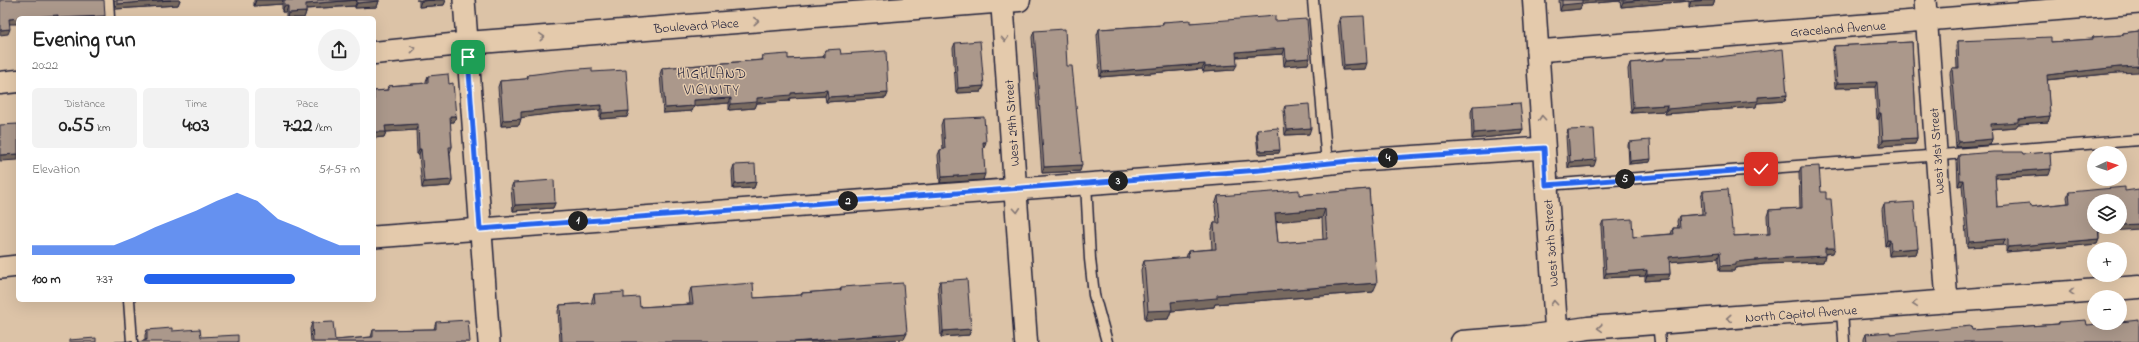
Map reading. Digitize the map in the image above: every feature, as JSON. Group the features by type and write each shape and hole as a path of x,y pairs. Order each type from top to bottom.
{"main road":[{"name":"Boulevard Place","path":"376,53 467,43 1007,0"},
{"name":"West 29th Street","path":"1007,0 1016,188 1026,342"},
{"name":"West 30th Street","path":"1534,0 1557,338"},
{"path":"0,83 16,81"},
{"name":"North Capitol Avenue","path":"1468,342 1527,337 1557,338 1588,328 1659,333 1842,310 2139,287"}],"street":[{"path":"464,0 488,342"},
{"name":"West 31st Street","path":"1925,0 1947,302"},
{"name":"Graceland Avenue","path":"1537,51 2139,3"},
{"path":"376,238 1544,148"},
{"path":"0,268 16,266"}],"lane":[{"path":"108,0 109,16"},
{"path":"1313,0 1327,164"},
{"path":"1546,185 2139,140"},
{"path":"1086,183 1090,259 1094,295 1107,342"},
{"path":"129,302 132,342"},
{"path":"1842,310 1844,342"}],"building":[{"path":"0,0 104,0 105,16 16,16 16,18 9,19 10,29 0,30"},
{"path":"117,0 171,0 117,4"},
{"path":"284,0 357,0 306,4 306,12 288,13 288,6 284,6"},
{"path":"357,0 379,0 379,1 357,3"},
{"path":"1562,0 1582,0 1582,3 1562,5"},
{"path":"1623,0 1640,0 1623,2"},
{"path":"1691,0 1713,0 1691,1"},
{"path":"1275,16 1275,21 1307,19 1310,58 1286,60 1285,48 1236,52 1237,65 1205,67 1205,64 1102,72 1099,29 1163,25 1163,22 1190,20 1190,23"},
{"path":"1364,16 1367,63 1344,65 1340,17"},
{"path":"1065,29 1067,66 1072,66 1082,165 1044,167 1034,31"},
{"path":"2139,31 2139,66 2047,75 2050,116 2018,119 2018,122 1991,124 1992,139 1958,142 1952,68 1959,68 1958,41 2051,37 2051,42 2093,39 2093,37 2123,35 2123,33"},
{"path":"980,41 984,86 958,88 955,43"},
{"path":"1912,42 1917,138 1883,140 1881,113 1879,113 1877,82 1837,83 1834,46"},
{"path":"840,49 841,54 886,51 888,93 828,97 827,90 791,93 791,95 757,98 757,102 731,104 731,98 694,100 694,106 665,108 662,68 763,60 762,56 788,54 788,59 825,57 825,50"},
{"path":"1783,49 1787,95 1758,97 1758,101 1667,109 1667,105 1633,107 1630,63 1664,60 1664,58 1718,57"},
{"path":"592,68 592,72 626,70 629,111 602,113 602,105 558,108 521,112 521,119 503,120 500,81 525,79 528,78 528,75"},
{"path":"448,74 449,84 453,83 456,116 450,116 452,147 449,147 452,180 424,182 421,149 419,149 418,124 385,126 386,132 376,132 376,91 389,90 388,86 428,83 428,76"},
{"path":"1520,103 1523,129 1474,133 1473,106"},
{"path":"1309,104 1311,128 1287,130 1285,106"},
{"path":"984,117 986,142 983,142 985,174 942,177 940,150 945,149 943,119"},
{"path":"16,124 16,154 0,155 0,125"},
{"path":"1278,128 1280,150 1259,151 1257,130"},
{"path":"1594,129 1596,160 1570,162 1568,130"},
{"path":"1650,140 1651,159 1630,161 1629,142"},
{"path":"1993,152 2022,152 2023,154 2050,152 2051,169 1995,173 1997,207 2029,204 2030,207 2070,203 2069,192 2125,187 2125,191 2139,189 2139,224 2127,225 2127,194 2087,194 2087,234 2099,234 2099,239 2008,247 2008,240 2005,239 1969,242 1964,180 1960,180 1959,155"},
{"path":"755,164 756,182 735,184 734,165"},
{"path":"1819,166 1821,192 1826,192 1826,199 1831,199 1835,248 1825,248 1825,256 1765,259 1736,262 1736,265 1721,266 1720,252 1669,257 1670,274 1647,275 1647,270 1606,273 1603,221 1632,219 1633,237 1674,234 1673,228 1680,228 1679,216 1705,214 1703,191 1728,189 1732,230 1734,230 1734,236 1770,234 1769,210 1802,208 1801,167"},
{"path":"554,180 555,203 515,205 513,183"},
{"path":"1369,189 1377,283 1217,295 1217,298 1171,302 1172,310 1148,311 1144,261 1189,257 1188,251 1216,249 1214,223 1220,223 1218,196 1299,190 1299,195","holes":["1325,209 1327,239 1278,243 1275,213"]},
{"path":"1914,202 1918,248 1891,250 1890,240 1887,240 1884,204"},
{"path":"967,279 971,329 943,331 940,281"},
{"path":"753,283 754,298 802,295 802,293 841,290 841,287 903,283 907,333 793,342 562,342 560,305 595,303 594,294 624,292 624,298 639,297 640,307 693,304 691,288"},
{"path":"468,320 470,342 313,342 312,323 333,322 335,340 373,337 373,330 436,329 436,322"},
{"path":"2086,320 2087,330 2127,330 2127,321 2139,320 2139,342 1867,342 1866,334 1890,332 1890,334 1971,326 1972,330 2059,324 2059,322"},
{"path":"172,328 172,331 200,329 201,337 238,335 238,342 138,342 147,340 147,330"},
{"path":"96,338 96,342 69,342 69,340"}],"district":[{"name":"HIGHLAND VICINITY","path":"712,82"}],"route":[{"path":"468,57 480,229 1260,170 1360,160 1544,148 1546,185 1761,169"}]}
